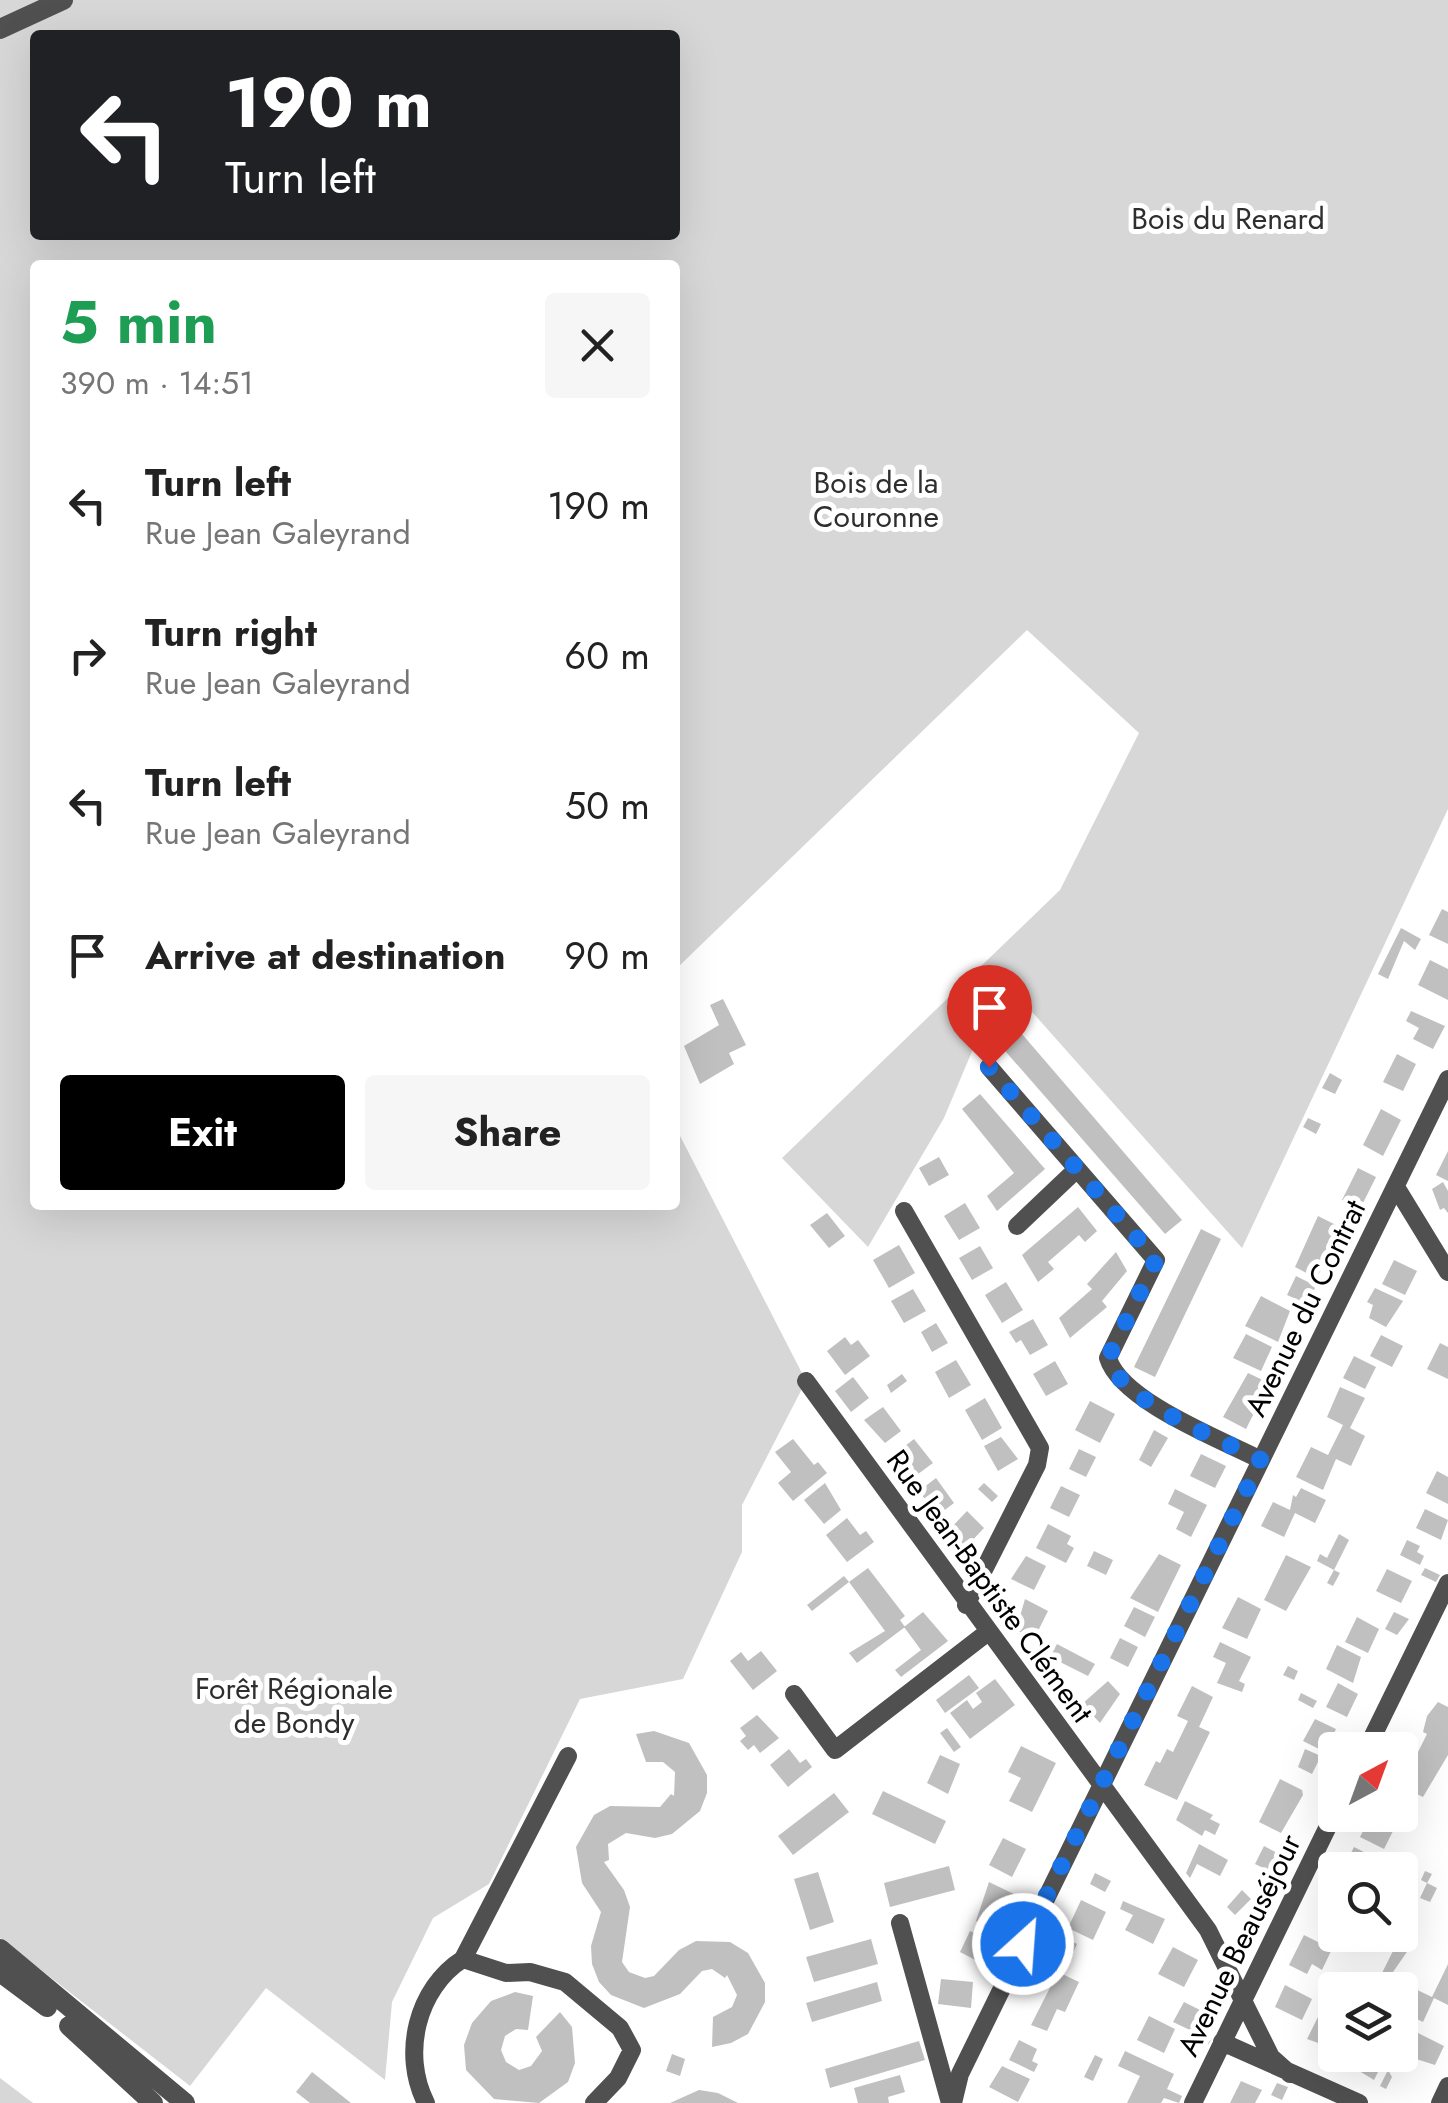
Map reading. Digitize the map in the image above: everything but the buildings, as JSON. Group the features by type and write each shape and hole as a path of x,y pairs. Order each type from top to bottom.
{"street":[{"path":"0,29 63,0"},
{"path":"989,1067 1156,1260 1108,1358 1113,1375 1148,1400 1261,1460"},
{"name":"Avenue du Contrat","path":"952,2103 960,2074 1448,1079"},
{"path":"1017,1226 1077,1169"},
{"path":"1396,1187 1448,1272"},
{"path":"904,1211 1040,1448 1037,1465 966,1605"},
{"name":"Rue Jean-Baptiste Clément","path":"806,1381 966,1605 1102,1782 1208,1930 1272,2057 1290,2074"},
{"path":"1375,1732 1448,1582"},
{"path":"794,1694 835,1750 988,1632"},
{"path":"423,2102 416,2052 419,2016 436,1980 463,1960 568,1756"},
{"name":"Avenue Beauséjour","path":"1192,2103 1325,1832"},
{"path":"900,1923 952,2103"},
{"path":"0,1949 185,2103"},
{"path":"463,1960 565,1982 620,2028 632,2050 618,2078 594,2103"},
{"path":"0,1972 60,2018 153,2103"},
{"name":"Rue Jean-Baptiste Clément","path":"1222,2042 1359,2103"},
{"path":"1440,2103 1448,2086"}],"green space":[{"path":"0,0 1448,0 1448,809 1242,1248 1009,986 973,1049 944,1118 868,1247 782,1158 1060,890 1139,733 1027,630 680,965 680,260 30,260 30,1210 680,1210 680,1136 806,1381 742,1505 742,1552 683,1679 580,1699 489,1884 433,1918 392,2002 385,2080 266,1988 190,2086 0,1938"},
{"path":"0,2078 33,2103 0,2103"}],"route":[{"path":"989,1067 1156,1260 1108,1358 1113,1375 1148,1400 1261,1460 1023,1944"}],"park label":[{"name":"Bois du Renard","path":"1228,218"},
{"name":"Bois de la Couronne","path":"876,499"},
{"name":"Forêt Régionale de Bondy","path":"294,1705"}]}
